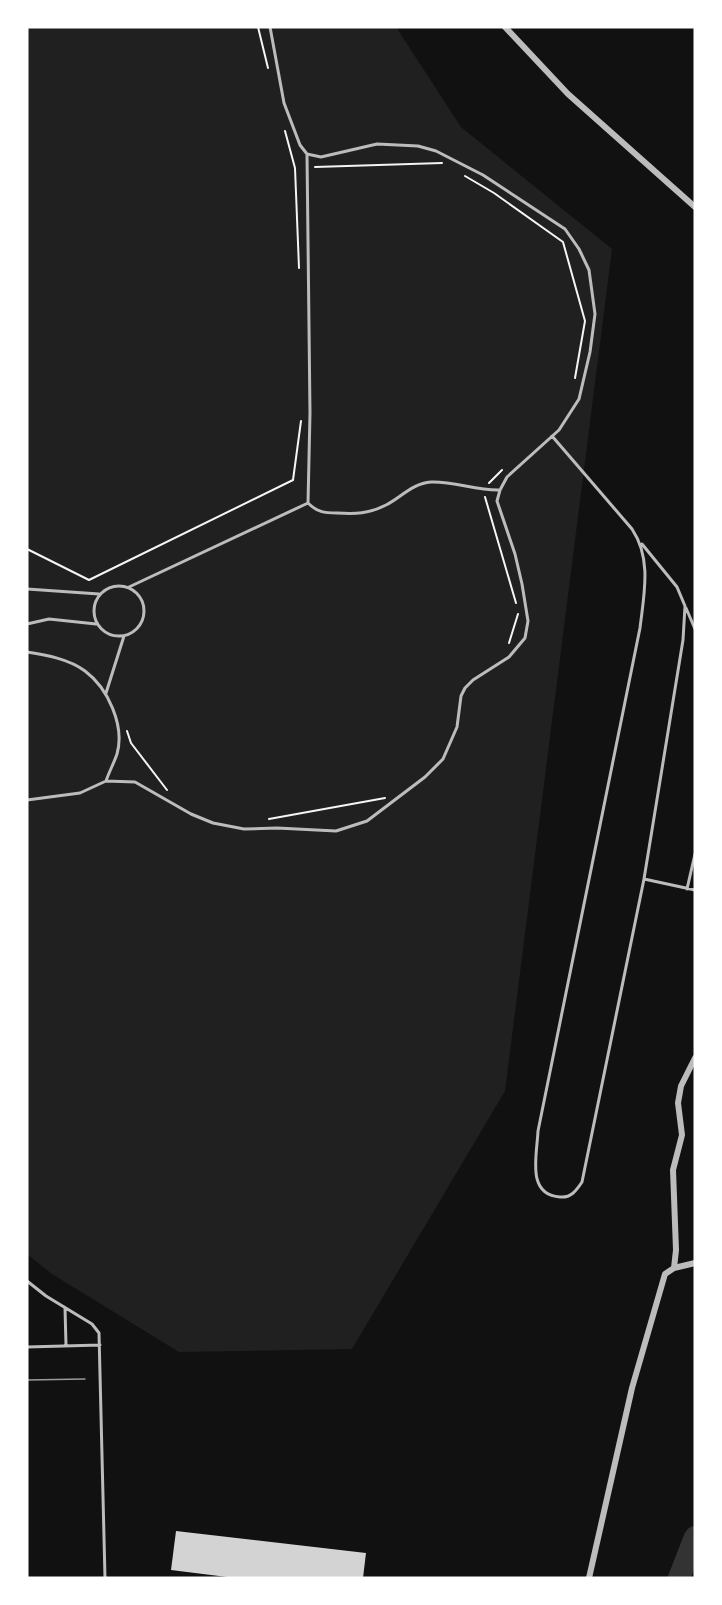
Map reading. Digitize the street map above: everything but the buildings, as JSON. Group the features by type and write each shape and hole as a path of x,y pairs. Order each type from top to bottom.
{"street":[{"path":"505,27 568,94 695,207"},
{"path":"674,1268 676,1250 673,1170 682,1136 678,1103 681,1086 695,1058"},
{"path":"589,1578 632,1388 665,1274 674,1268 695,1263"}],"lane":[{"path":"27,800 80,793 106,781 135,782 191,814 213,823 244,830 277,828 336,831 367,821 425,777 443,759 458,727 461,696 465,688 473,680 509,657 525,638 528,621 515,554 497,501 507,477 552,436 570,416 579,399 588,361 595,314 590,270 566,229 483,175 436,151 418,146 377,144 321,157 307,153 300,145 284,103 270,27"},
{"path":"307,153 310,413 308,503 314,510 323,513 361,514 387,504 406,491 430,482 500,490"},
{"path":"552,436 677,587 695,629"},
{"path":"27,589 99,594 113,586 129,587 308,503"},
{"path":"641,542 645,559 640,628 538,1131 536,1176 539,1188 548,1196 566,1197 575,1193 582,1182 644,879 683,640 685,606"},
{"path":"27,624 49,619 96,624 108,634 124,636 138,628 145,613 141,598 129,587"},
{"path":"96,624 93,608 99,594"},
{"path":"106,693 124,636"},
{"path":"27,652 56,657 84,670 106,693 117,722 117,752 106,781"},
{"path":"687,889 695,854"},
{"path":"644,879 695,890"},
{"path":"27,1281 92,1324 99,1333 105,1578"},
{"path":"65,1308 66,1346"},
{"path":"27,1347 100,1345"}],"path":[{"path":"258,27 269,70"},
{"path":"283,124 295,168 299,274"},
{"path":"295,168 443,163"},
{"path":"463,175 494,193 563,242 585,321 575,377"},
{"path":"27,549 89,580 293,480 302,414"},
{"path":"508,464 490,480 485,498 519,612 508,646"},
{"path":"125,723 131,743 166,790 174,795"},
{"path":"267,820 387,797"}],"shaded area":[{"path":"27,27 396,27 461,127 612,249 505,1091 352,1349 179,1352 52,1274 27,1254"}],"waterway":[{"path":"679,1578 695,1537"}],"tram line":[{"path":"27,1380 85,1379"}]}
